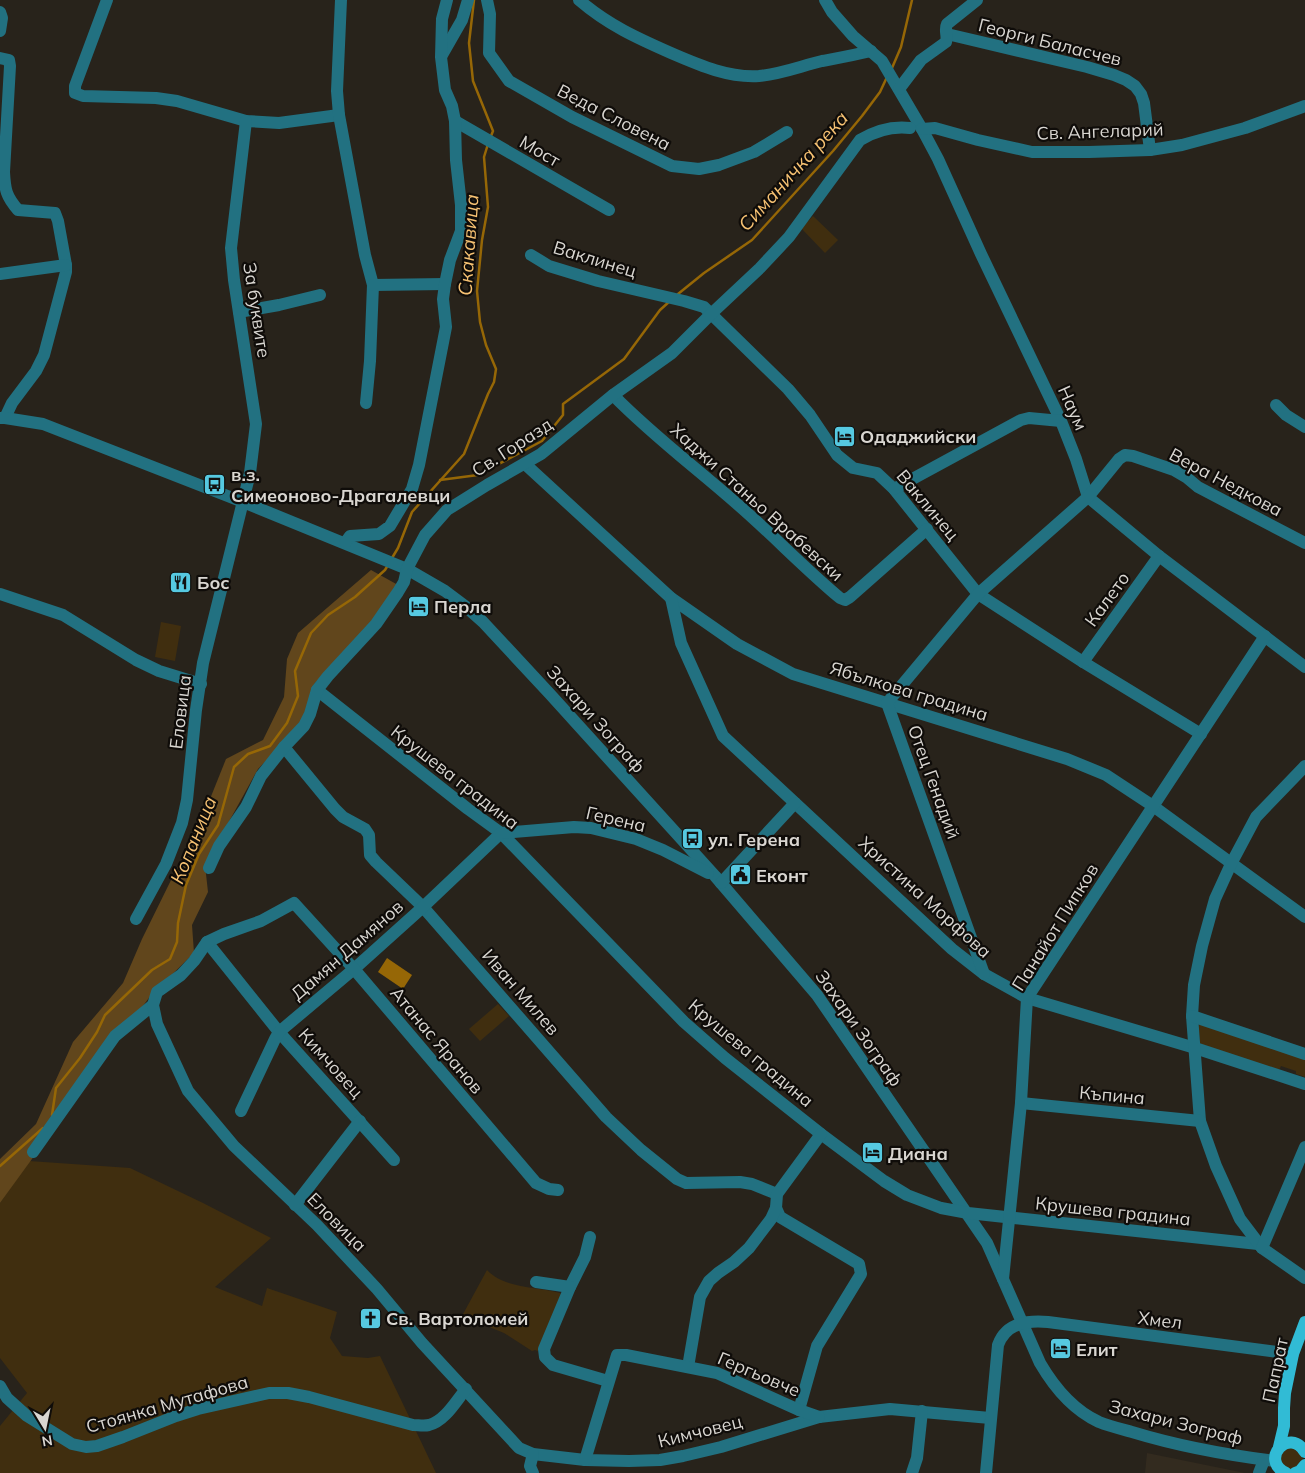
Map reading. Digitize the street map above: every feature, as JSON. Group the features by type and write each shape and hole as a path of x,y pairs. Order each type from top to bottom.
{"main road":[{"name":"Папрат","path":"1270,1461 1279,1447 1284,1426 1284,1402 1294,1354 1305,1322"},
{"name":"Папрат","path":"1284,1426 1302,1448"},
{"path":"1279,1447 1286,1443 1302,1448"},
{"path":"1270,1461 1286,1473"}],"street":[{"path":"107,0 75,86 75,93 83,96 156,98 177,101 246,121 279,123 339,115"},
{"path":"341,0 337,91 339,115 365,255 373,285 370,361 366,403"},
{"path":"345,543 350,536 379,534 390,526 412,489 419,466 446,327 443,299 450,260 461,231 461,206 457,178 455,121 452,106 445,90 440,57 442,19 446,0"},
{"path":"440,57 462,20 468,0"},
{"name":"Веда Словена","path":"487,0 490,14 489,53 509,81 572,117 672,166 699,169 718,165 754,152 787,132"},
{"path":"579,0 631,36 705,68 735,75 759,76 788,72 821,62 871,52"},
{"name":"Наум","path":"826,0 832,12 853,36 882,61 899,89 916,128 938,159 1061,421 1088,497"},
{"path":"899,89 921,60 946,42 947,24 977,0"},
{"path":"0,12 2,18 0,31"},
{"name":"Георги Баласчев","path":"947,34 1087,67 1126,80 1138,90 1144,102 1150,150"},
{"path":"2,418 36,371 44,355 66,272 55,213 18,210 7,195 4,172 10,66 5,59"},
{"name":"Св. Ангеларий","path":"916,128 935,128 1032,152 1150,150 1182,145 1245,128 1305,106"},
{"name":"За буквите","path":"243,502 250,472 256,424 231,248 246,121"},
{"name":"Мост","path":"455,121 608,210"},
{"name":"Св. Горазд","path":"209,868 219,846 246,807 261,776 304,726 310,714 317,690 376,624 404,582 403,567 425,535 447,510 541,454 613,395 672,353 760,268 789,237 860,140 873,133 900,127 916,128"},
{"name":"Ваклинец","path":"531,255 549,266 590,279 704,307 788,389 810,415 837,455 853,468 877,474 894,489 978,594 1083,662 1200,734"},
{"path":"0,274 66,265"},
{"path":"373,285 445,284"},
{"path":"239,312 320,295"},
{"name":"Хаджи Станьо Врабевски","path":"613,395 636,418 770,532 840,598 845,600 850,597 926,529"},
{"path":"1276,405 1305,427"},
{"name":"Захари Зограф","path":"2,418 43,424 345,543 403,567 445,591 465,606 483,622 549,692 718,879 817,995 987,1243 1040,1363 1061,1394 1098,1422 1155,1439 1270,1461"},
{"path":"894,489 1021,420 1029,418 1061,421"},
{"name":"Вера Недкова","path":"1088,497 1119,459 1125,455 1133,456 1174,470 1198,487 1305,543"},
{"name":"Ябълкова градина","path":"525,464 671,598 737,644 793,674 1067,758 1106,775 1153,806 1305,917"},
{"path":"887,703 978,594 1088,497 1159,556 1304,664"},
{"name":"Еловица","path":"136,919 166,864 182,823 187,800 196,710 203,663 243,502"},
{"name":"Калето","path":"1083,662 1159,556"},
{"path":"0,594 63,615 136,660 159,671 201,684"},
{"name":"Христина Морфова","path":"671,598 682,643 723,736 952,949 984,974 1028,998 1195,1048 1305,1084"},
{"name":"Панайот Пипков","path":"1002,1280 1021,1104 1028,998 1265,636"},
{"name":"Крушева градина","path":"317,690 501,833 684,1022 725,1058 884,1182 907,1195 941,1208 968,1214 1260,1246"},
{"name":"Отец Генадий","path":"887,703 984,974"},
{"name":"Иван Милев","path":"284,747 335,810 365,829 369,835 370,855 423,907 606,1117 655,1161 676,1178 686,1183 740,1182 752,1184 777,1194"},
{"path":"1305,766 1256,817 1214,899 1194,985 1192,1016 1200,1120 1216,1166 1240,1219 1260,1246 1305,1278"},
{"path":"718,879 795,803"},
{"name":"Герена","path":"501,833 574,827 591,828 636,839 663,850 718,879"},
{"name":"Дамян Дамянов","path":"241,1112 279,1032 354,969 501,833"},
{"name":"Атанас Яранов","path":"207,942 261,921 294,903 354,969 536,1183 549,1189 558,1190"},
{"path":"33,1152 115,1036 153,1005 157,992 181,975 194,961 207,942"},
{"name":"Кимчовец","path":"207,942 279,1032 394,1160"},
{"name":"Еловица","path":"153,1005 157,1024 188,1091 234,1146 317,1225 377,1289 422,1343 519,1448 532,1454"},
{"path":"1192,1016 1305,1054"},
{"name":"Къпина","path":"1021,1104 1200,1120"},
{"path":"295,1205 360,1121"},
{"path":"688,1367 700,1296 709,1281 749,1248 772,1219 776,1208 777,1194 821,1134"},
{"path":"1260,1246 1305,1147"},
{"path":"776,1208 780,1217 859,1264 861,1274 817,1346 799,1410"},
{"path":"585,1460 608,1381 554,1366 545,1357 544,1349 585,1257 590,1237"},
{"path":"536,1282 570,1288"},
{"name":"Хмел","path":"1022,1323 1033,1321 1048,1322 1294,1354"},
{"path":"986,1473 998,1345 1001,1337 1007,1331 1022,1323"},
{"name":"Гергьовче","path":"608,1381 617,1355 626,1355 717,1373 819,1417"},
{"name":"Стоянка Мутафова","path":"0,1386 7,1398 27,1416 72,1444 86,1447 96,1446 123,1437 198,1409 269,1393 288,1393 309,1397 413,1425 429,1425 443,1416 466,1389"},
{"name":"Кимчовец","path":"532,1454 585,1460 660,1460 721,1447 819,1417 890,1409 990,1418"},
{"path":"912,1473 917,1458 922,1411"},
{"path":"532,1454 530,1466 533,1473"},
{"path":"1258,1473 1270,1461"}],"shaded area":[{"path":"813,216 838,240 825,253 801,228"},
{"path":"371,570 398,585 374,620 315,683 301,725 258,769 205,865 208,892 192,925 194,953 151,995 0,1203 0,1159 36,1124 73,1042 123,983 142,939 206,809 226,759 263,740 284,697 287,659 298,633"},
{"path":"161,622 181,626 175,661 155,657"},
{"path":"387,958 412,975 403,989 378,972"},
{"path":"498,1004 509,1016 480,1041 469,1029"},
{"path":"1198,1020 1305,1056 1305,1077 1296,1074 1296,1071 1281,1066 1279,1070 1202,1045 1200,1043"},
{"path":"29,1161 130,1168 271,1238 215,1287 262,1306 267,1288 337,1312 330,1338 342,1356 368,1358 380,1356 436,1473 0,1473 0,1426 27,1393 0,1358 0,1203"},
{"path":"487,1270 494,1276 512,1284 560,1293 563,1298 538,1351 532,1351 504,1333 462,1316"},
{"path":"1291,1446 1302,1456 1303,1460 1292,1470 1285,1469 1279,1455"},
{"path":"1147,1453 1245,1473 1145,1473"}],"waterway":[{"name":"Скакавица","path":"474,0 469,43 473,81 493,131 491,136"},
{"name":"Симаничка река","path":"892,68 901,47 912,0"},
{"name":"Симаничка река","path":"678,294 704,273 752,240 833,151 862,116 880,92 887,77"},
{"name":"Скакавица","path":"392,558 398,548 412,512 464,454 494,382 496,369 486,345 480,322 477,291 482,240 488,207 484,157 488,144"},
{"name":"Симаничка река","path":"440,480 478,475 542,441 563,415 563,404 624,359 660,310 670,301"},
{"name":"Копаница","path":"52,1115 56,1088 80,1058 97,1032 105,1015 152,970 170,959 177,942 178,923 186,885 199,854 218,825 234,767 248,754 270,746 287,723 298,696 295,671 311,633 328,615 355,597 385,570 388,565"},
{"name":"Копаница","path":"0,1166 43,1128"}],"place":[{"name":"Одаджийски","path":"844,436"},
{"name":"в.з. Симеоново-Драгалевци","path":"215,484"},
{"name":"Бос","path":"181,582"},
{"name":"Перла","path":"418,606"},
{"name":"ул. Герена","path":"692,839"},
{"name":"Еконт","path":"740,875"},
{"name":"Диана","path":"872,1153"},
{"name":"Св. Вартоломей","path":"370,1318"},
{"name":"Елит","path":"1060,1349"}]}
